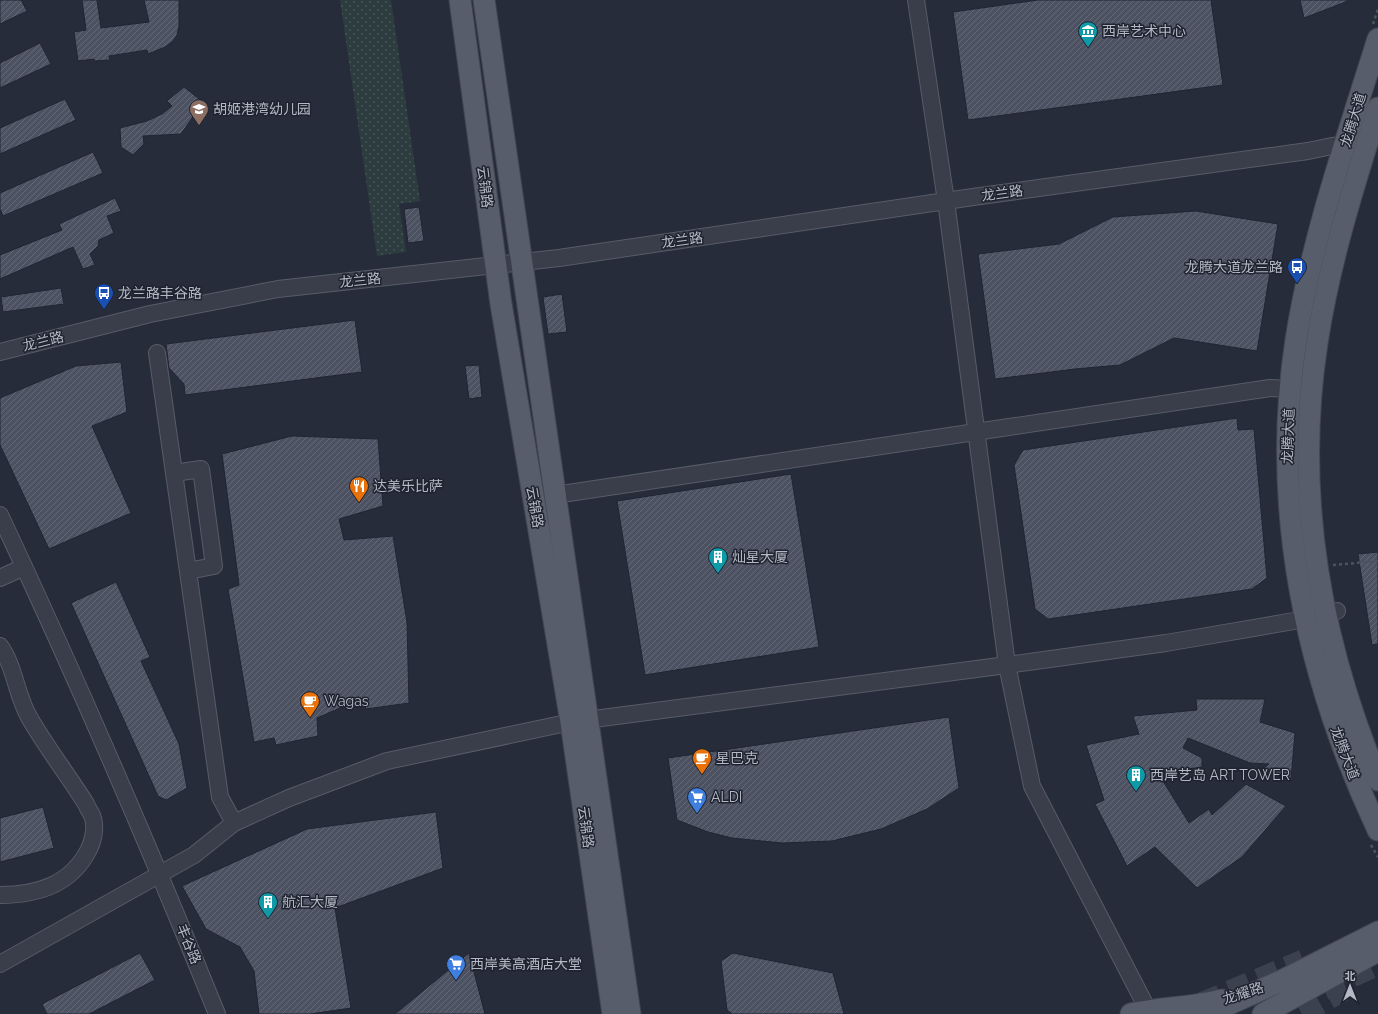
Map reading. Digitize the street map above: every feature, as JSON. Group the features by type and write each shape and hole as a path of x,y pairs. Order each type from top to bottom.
{"main road":[{"name":"云锦路","path":"460,0 495,266 580,721 630,1014"},
{"name":"云锦路","path":"484,0 555,495 613,1014"},
{"name":"龙腾大道","path":"1378,39 1313,258 1296,338 1290,389 1287,435 1288,506 1294,557 1305,618 1319,679 1331,718 1354,778 1378,830"},
{"name":"龙腾大道","path":"1378,108 1373,142 1335,256 1324,306 1313,371 1310,404 1308,468 1309,505 1316,566 1332,612 1340,673 1352,711 1378,780"},
{"name":"龙耀路","path":"1207,1014 1283,980 1378,932"},
{"name":"龙耀路","path":"1263,1014 1378,951"},
{"name":"龙耀路","path":"1140,1012 1211,1003 1283,980"}],"street":[{"path":"916,0 946,201 1007,665 1032,786 1140,1012"},
{"name":"龙兰路","path":"0,352 150,314 278,289 495,266 1346,144 1373,142"},
{"path":"156,353 220,797 234,823"},
{"path":"555,495 1270,388 1290,389"},
{"path":"174,473 201,469 214,566 188,571"},
{"name":"丰谷路","path":"0,515 160,875 217,1014"},
{"path":"0,578 24,567"},
{"path":"0,964 194,855 234,823 289,798 387,761 580,721 1007,665 1166,642 1332,612"},
{"path":"0,646 11,666 28,716 94,818 94,833 92,845 82,862 68,877 47,887 25,894 0,895"}],"path":[{"path":"1316,566 1378,561"}],"shaded area":[{"path":"340,0 391,0 420,201 399,204 406,252 377,256"}],"building":[{"path":"0,0 21,0 27,11 0,24"},
{"path":"82,0 97,0 101,28 149,22 144,0 179,0 179,26 177,35 173,41 165,47 148,54 147,50 109,56 110,60 94,61 94,59 78,61 74,32 86,30"},
{"name":"西岸艺术中心","path":"1038,0 1211,0 1223,85 968,120 953,12"},
{"path":"1300,0 1348,0 1348,1 1304,18"},
{"path":"40,43 51,64 0,88 0,63"},
{"path":"184,87 203,102 195,110 197,111 181,134 143,136 144,144 133,155 121,147 120,128 147,121 162,114 172,106 167,101"},
{"path":"65,99 76,120 0,154 0,128"},
{"path":"93,152 103,173 3,216 0,209 0,193"},
{"path":"115,198 121,211 107,216 114,233 99,240 98,246 90,254 95,265 83,269 73,247 0,279 0,255 62,230 59,224"},
{"path":"419,207 424,241 408,243 404,209"},
{"path":"1196,211 1278,224 1257,351 1174,338 1120,365 995,379 978,254 1059,244 1113,217"},
{"path":"61,288 64,304 3,312 1,297"},
{"path":"562,294 567,332 548,334 543,297"},
{"path":"355,320 362,372 185,395 184,384 169,368 166,344"},
{"path":"121,362 127,412 92,426 131,513 49,549 0,445 0,398 76,366"},
{"path":"479,365 482,397 469,399 465,366"},
{"path":"1237,418 1238,430 1254,429 1267,578 1252,589 1048,619 1035,609 1014,465 1023,450"},
{"path":"292,436 378,439 383,506 339,519 344,540 393,536 407,622 409,703 366,709 363,698 317,718 318,736 276,745 274,738 254,742 228,589 239,585 222,454"},
{"name":"灿星大厦","path":"791,474 819,647 645,675 617,501"},
{"path":"1378,552 1378,644 1372,645 1358,554"},
{"path":"116,582 150,657 141,661 179,744 187,788 166,800 158,796 71,603"},
{"name":"西岸艺岛 ART TOWER","path":"1196,699 1265,699 1260,722 1295,733 1291,779 1264,768 1269,764 1250,763 1188,738 1183,748 1202,758 1202,767 1158,773 1189,823 1209,809 1212,815 1246,784 1286,806 1242,857 1197,888 1155,847 1127,866 1095,804 1104,800 1086,745 1139,734 1133,716 1197,710"},
{"path":"949,717 959,788 927,809 881,829 832,841 782,843 732,838 708,832 677,820 668,758"},
{"path":"43,807 54,848 0,862 0,818"},
{"name":"航汇大厦","path":"436,812 443,868 335,908 351,1008 310,1014 259,1014 254,971 240,947 206,929 182,886 307,829"},
{"path":"140,953 155,980 89,1014 47,1014 42,1004"},
{"name":"西岸美高酒店大堂","path":"469,953 485,1014 395,1014"},
{"path":"733,953 833,973 844,1014 732,1014 727,1010 721,961"}],"tunnel":[{"path":"1201,1003 1303,960"},
{"path":"1324,990 1378,965"},
{"path":"1302,1014 1343,991"}],"place":[{"name":"西岸艺术中心","path":"1088,48"},
{"name":"胡姬港湾幼儿园","path":"199,126"},
{"name":"龙腾大道龙兰路","path":"1297,284"},
{"name":"龙兰路丰谷路","path":"104,310"},
{"name":"达美乐比萨","path":"359,503"},
{"name":"灿星大厦","path":"718,574"},
{"name":"Wagas","path":"310,718"},
{"name":"星巴克","path":"702,775"},
{"name":"西岸艺岛 ART TOWER","path":"1136,792"},
{"name":"ALDI","path":"697,814"},
{"name":"航汇大厦","path":"268,919"},
{"name":"西岸美高酒店大堂","path":"456,981"}]}
